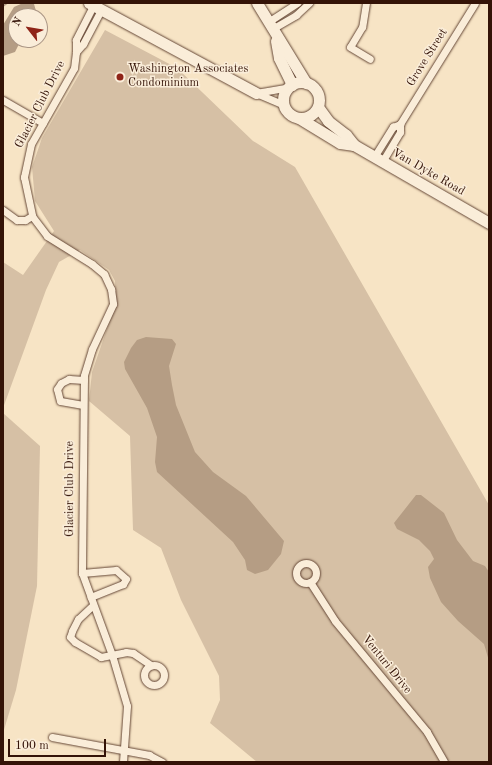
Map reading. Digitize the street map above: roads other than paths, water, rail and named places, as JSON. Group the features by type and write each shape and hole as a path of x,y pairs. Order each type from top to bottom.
{"street":[{"path":"257,3 272,30 306,83 316,90 318,106 310,115 300,118 289,113 284,105 284,97 291,86"},
{"path":"272,30 297,3"},
{"path":"272,30 296,15 309,3"},
{"path":"366,3 362,27 350,47 370,59"},
{"name":"Grove Street","path":"378,159 400,132 400,124 475,3"},
{"path":"94,6 256,93 284,105"},
{"name":"Glacier Club Drive","path":"94,6 76,40 74,68 31,144 26,160 26,193 32,216 47,236 92,264 104,274 111,289 113,304 92,349 84,380 82,573 92,606 112,655 127,706 123,762"},
{"name":"Glacier Club Drive","path":"76,52 90,30 94,6"},
{"path":"83,26 90,30"},
{"path":"272,30 279,58 291,86"},
{"path":"256,93 306,83"},
{"path":"3,100 43,123"},
{"name":"Van Dyke Road","path":"318,106 328,121 346,135 354,145 489,223"},
{"name":"Van Dyke Road","path":"300,118 340,143 354,145"},
{"path":"3,210 17,220 25,220 32,216"},
{"path":"83,405 60,401 57,389 61,383 69,379 84,380"},
{"path":"82,573 116,570 126,579 124,584 90,597"},
{"name":"Venturi Drive","path":"310,582 335,621 427,732 444,762"},
{"path":"92,606 78,620 70,638 101,657 133,653 151,665"},
{"path":"52,737 125,750 149,756 162,762"}],"waterway":[{"path":"3,6 7,3"}],"place":[{"name":"Washington Associates Condominium","path":"120,77"}]}
